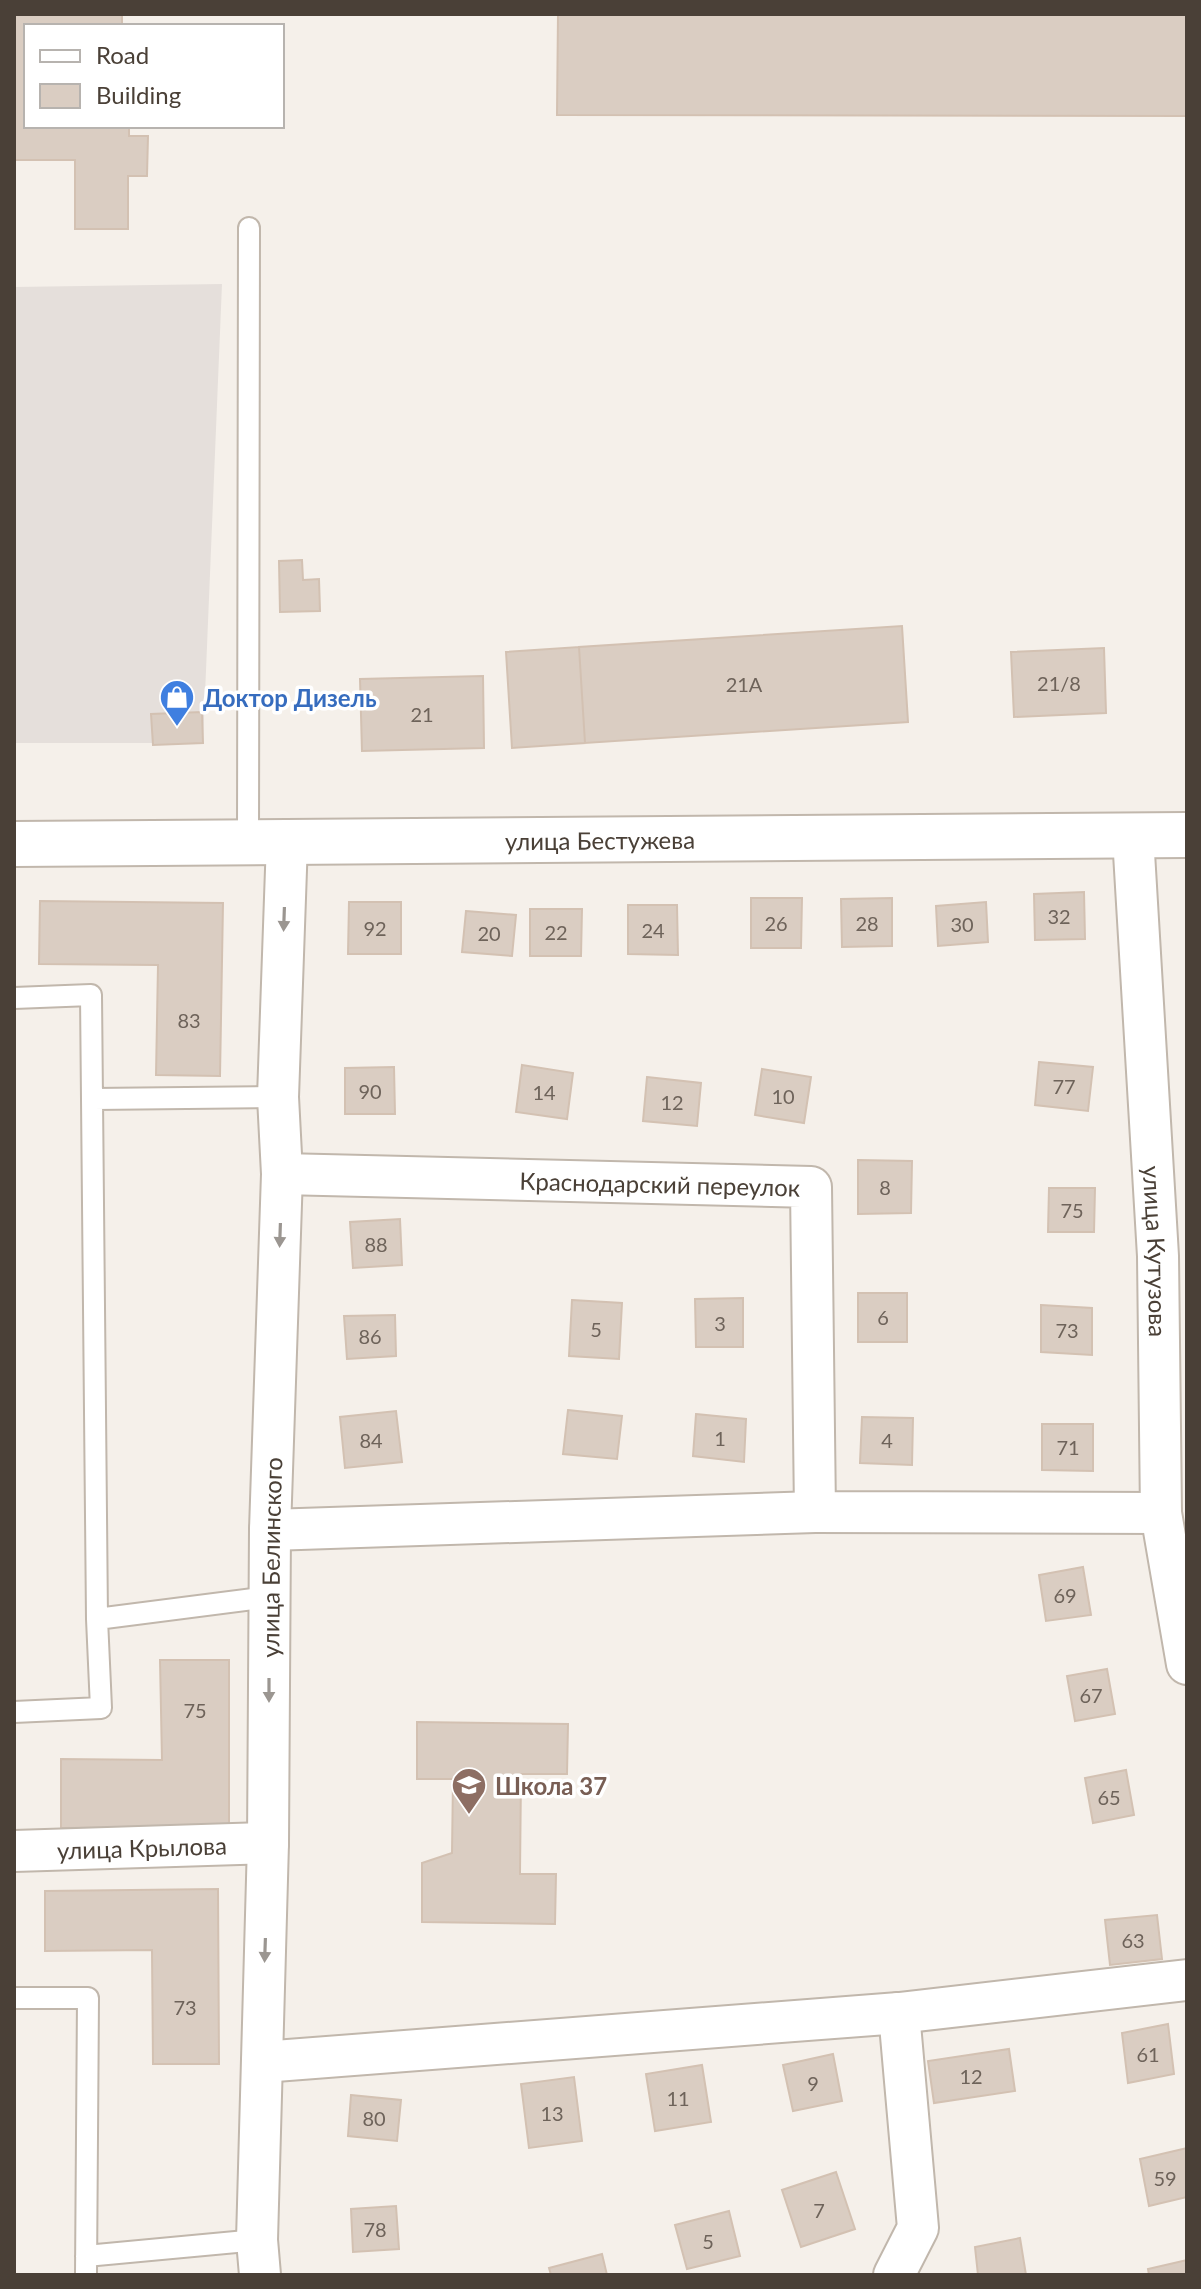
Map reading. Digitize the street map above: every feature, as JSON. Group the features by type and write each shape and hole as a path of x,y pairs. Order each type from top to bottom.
{"street":[{"name":"улица Бестужева","path":"14,844 1187,835"},
{"name":"улица Кутузова","path":"1133,836 1172,1256 1161,1513 1187,1664"},
{"name":"улица Белинского","path":"258,2258 268,1843 270,1530 282,1174 268,841"},
{"name":"Краснодарский переулок","path":"282,1174 811,1187 815,1512"},
{"path":"270,1530 815,1512 1161,1513"},
{"name":"улица Крылова","path":"14,1851 268,1843"},
{"path":"262,2062 899,2013 1187,1980"},
{"path":"894,2275 918,2228 899,2013"}],"lane":[{"path":"249,228 268,841"},
{"path":"14,998 91,995 97,1619 101,1708 14,1712"},
{"path":"94,1099 278,1097"},
{"path":"97,1619 269,1597"},
{"path":"14,1998 88,1998 86,2265 258,2258"}],"shaded area":[{"path":"222,284 203,743 14,743 14,287"}],"building":[{"path":"14,14 122,14 122,24 24,24 24,128 129,128 129,136 148,136 147,176 128,176 128,229 75,229 75,160 14,160"},
{"path":"558,14 1187,14 1187,116 557,115"},
{"path":"302,560 303,580 319,579 320,611 280,612 279,561"},
{"path":"902,626 908,722 585,743 579,647"},
{"path":"579,647 585,743 512,748 506,652"},
{"path":"1104,648 1106,713 1014,717 1011,652"},
{"path":"483,676 484,748 362,751 360,679"},
{"name":"Доктор Дизель","path":"202,712 203,743 153,745 151,714"},
{"path":"1084,892 1085,939 1035,940 1034,894"},
{"path":"751,898 802,898 801,948 751,948"},
{"path":"892,898 892,946 842,947 841,899"},
{"path":"40,901 223,903 220,1076 156,1075 158,965 39,964"},
{"path":"349,902 401,902 401,954 348,954"},
{"path":"986,902 988,942 938,946 936,906"},
{"path":"628,905 677,905 678,955 628,954"},
{"path":"530,909 582,909 581,956 530,956"},
{"path":"466,911 516,915 512,956 462,952"},
{"path":"1039,1062 1093,1067 1088,1111 1035,1105"},
{"path":"522,1065 573,1073 567,1119 516,1112"},
{"path":"394,1067 395,1114 345,1114 345,1068"},
{"path":"762,1069 811,1077 804,1123 755,1115"},
{"path":"647,1077 701,1083 697,1126 643,1121"},
{"path":"858,1160 912,1161 911,1213 858,1214"},
{"path":"1049,1188 1095,1188 1094,1232 1048,1232"},
{"path":"400,1219 402,1265 353,1268 350,1222"},
{"path":"858,1293 907,1293 907,1342 858,1342"},
{"path":"743,1298 743,1347 696,1347 695,1299"},
{"path":"572,1300 622,1303 619,1359 569,1356"},
{"path":"1041,1305 1092,1308 1092,1355 1041,1352"},
{"path":"395,1315 396,1356 347,1359 344,1316"},
{"path":"568,1410 622,1416 617,1459 563,1454"},
{"path":"396,1411 402,1462 345,1468 340,1417"},
{"path":"696,1414 746,1419 744,1462 693,1456"},
{"path":"862,1417 913,1418 912,1465 860,1463"},
{"path":"1042,1424 1093,1424 1093,1471 1042,1470"},
{"path":"1083,1567 1091,1615 1046,1621 1039,1575"},
{"path":"160,1660 229,1660 229,1827 61,1828 61,1759 162,1760"},
{"path":"1107,1669 1115,1714 1075,1721 1067,1676"},
{"path":"417,1722 568,1724 567,1774 521,1774 520,1874 556,1874 555,1924 422,1922 422,1863 452,1853 453,1779 417,1779"},
{"path":"1126,1770 1134,1815 1093,1823 1085,1778"},
{"path":"218,1889 219,2064 153,2064 152,1950 45,1951 45,1891"},
{"path":"1157,1915 1162,1959 1110,1965 1105,1920"},
{"path":"1168,2024 1174,2074 1128,2083 1122,2033"},
{"path":"1009,2049 1015,2091 934,2103 928,2061"},
{"path":"833,2054 842,2101 793,2111 783,2065"},
{"path":"702,2065 711,2122 655,2131 646,2074"},
{"path":"574,2077 582,2141 529,2148 521,2084"},
{"path":"351,2095 401,2100 397,2141 348,2136"},
{"path":"1187,2148 1187,2197 1149,2206 1140,2159"},
{"path":"836,2172 855,2229 801,2247 782,2190"},
{"path":"396,2206 399,2249 353,2252 351,2209"},
{"path":"729,2211 740,2256 687,2269 675,2225"},
{"path":"1020,2238 1026,2275 978,2275 975,2247"},
{"path":"602,2254 607,2275 551,2275 549,2268"},
{"path":"1187,2260 1187,2275 1149,2275 1148,2269"}],"place":[{"name":"Доктор Дизель","path":"177,728"},
{"name":"Школа 37","path":"469,1816"}]}
